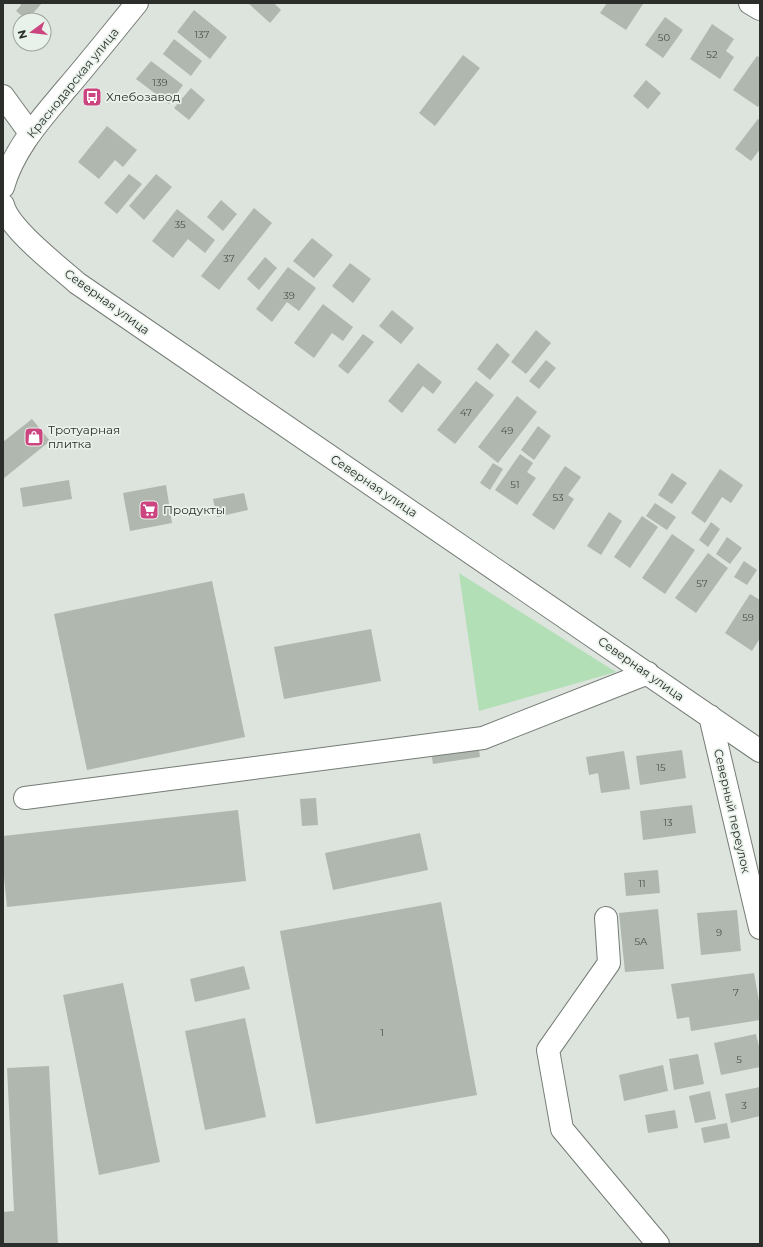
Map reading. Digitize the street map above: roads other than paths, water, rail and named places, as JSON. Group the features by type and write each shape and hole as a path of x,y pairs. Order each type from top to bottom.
{"street":[{"name":"Краснодарская улица","path":"3,187 12,164 30,133 137,3"},
{"path":"750,3 760,9"},
{"path":"3,96 30,133"},
{"name":"Северная улица","path":"3,205 5,213 23,235 77,283 760,751"},
{"path":"25,798 483,738 648,674"},
{"name":"Северный переулок","path":"710,716 760,928"},
{"path":"606,918 609,963 548,1050 562,1129 658,1244"}],"place":[{"name":"Хлебозавод","path":"92,97"},
{"name":"Тротуарная плитка","path":"34,437"},
{"name":"Продукты","path":"149,510"}]}
